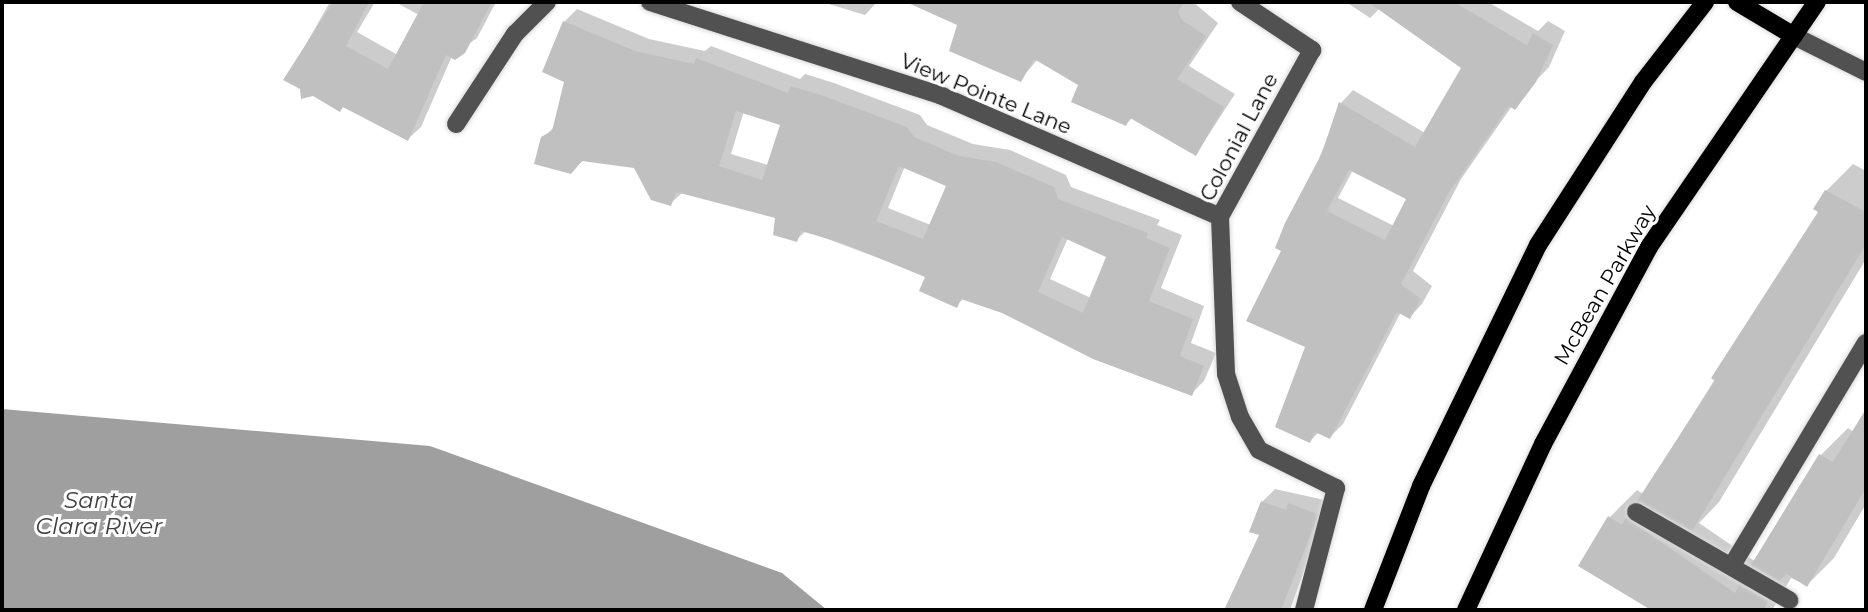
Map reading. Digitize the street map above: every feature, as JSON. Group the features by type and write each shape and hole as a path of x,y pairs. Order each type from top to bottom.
{"main road":[{"path":"1373,610 1426,474 1538,245 1636,92 1706,2"},
{"path":"1737,2 1794,36"},
{"name":"McBean Parkway","path":"1466,610 1543,444 1648,247 1817,2"}],"street":[{"path":"456,124 515,34 547,2"},
{"name":"View Pointe Lane","path":"650,2 940,95 1220,217"},
{"name":"Colonial Lane","path":"1240,2 1312,50 1220,217 1227,374 1240,417 1258,450 1336,488 1304,610"},
{"path":"1794,36 1866,72"},
{"path":"1733,564 1866,343"},
{"path":"1636,512 1733,564 1789,600"}],"water":[{"name":"Santa Clara River","path":"2,409 430,446 782,573 827,610 2,610"}],"building":[{"path":"333,2 369,2 346,46 388,69 424,2 492,2 465,53 455,60 446,55 408,141 343,107 340,112 313,96 301,99 300,89 283,80"},
{"path":"906,2 1185,2 1178,11 1182,20 1206,36 1177,79 1224,107 1196,156 1130,118 1126,126 1071,102 1078,85 1034,59 1021,82 949,51 957,25"},
{"path":"1368,2 1454,2 1527,45 1533,33 1553,45 1536,82 1515,110 1509,106 1448,194 1401,284 1421,299 1410,319 1397,312 1330,439 1315,432 1310,443 1275,427 1305,347 1246,321 1281,251 1275,248 1285,223 1322,153 1339,102 1415,147 1461,68","holes":["1349,170 1406,199 1385,240 1327,211"]},
{"path":"563,21 635,51 694,64 696,58 788,93 791,86 821,95 907,127 914,137 959,156 996,162 1054,187 1058,199 1148,233 1146,238 1170,248 1149,301 1193,319 1180,356 1204,366 1192,396 1093,359 1002,313 961,299 957,308 919,291 925,277 842,243 801,231 797,242 773,235 775,218 676,192 671,206 651,200 634,168 582,161 571,174 534,164 541,137 552,131 564,82 542,72","holes":["736,111 780,125 762,180 719,166","899,166 946,186 923,239 876,221","1062,237 1106,257 1083,313 1038,292"]},
{"path":"1825,190 1866,212 1866,244 1692,531 1637,501 1715,381 1711,378 1818,212 1813,209"},
{"path":"1866,409 1866,488 1807,587 1787,574 1779,581 1751,565 1819,454 1833,462"},
{"path":"1261,501 1286,510 1288,503 1317,514 1316,521 1281,610 1224,610 1259,535 1249,532"},
{"path":"1608,516 1622,525 1626,518 1735,593 1739,585 1768,601 1764,610 1651,610 1578,566"}]}
